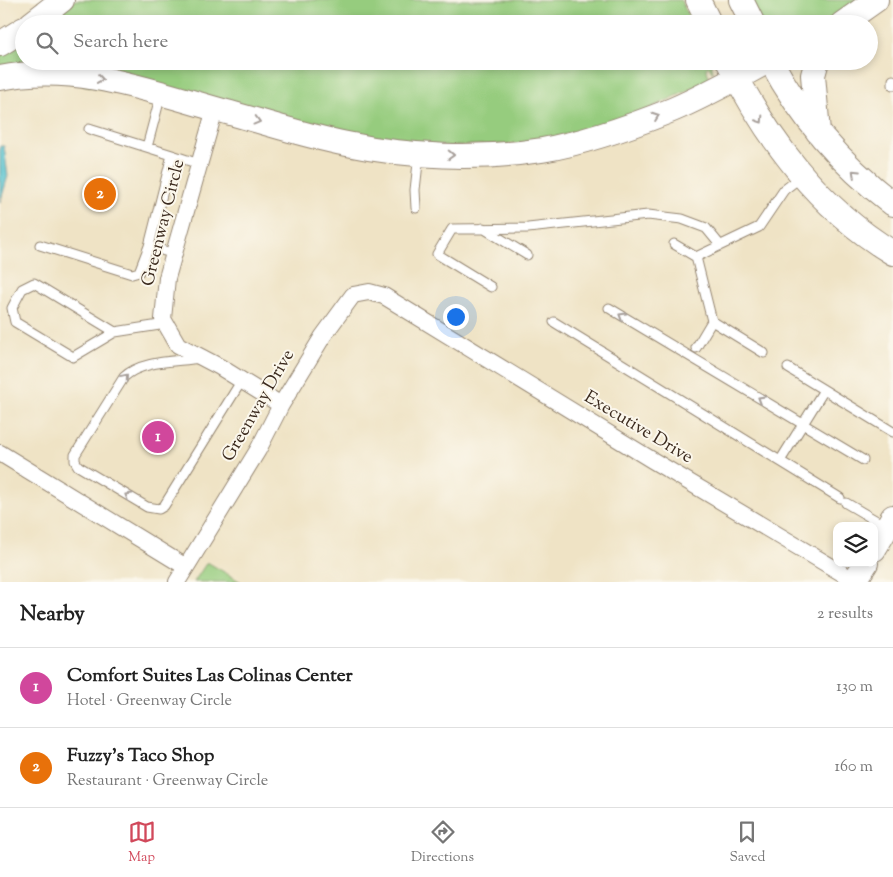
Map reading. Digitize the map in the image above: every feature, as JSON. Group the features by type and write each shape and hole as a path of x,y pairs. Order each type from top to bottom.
{"main road":[{"path":"43,15 62,0"},
{"path":"698,0 706,15"},
{"path":"742,0 749,15"},
{"path":"855,15 876,0"},
{"path":"0,44 15,35"},
{"path":"0,78 32,73 67,74 122,82 347,144 419,154 463,156 542,150 610,132 673,110 731,70"},
{"path":"733,70 753,108 801,177 834,209 891,254"},
{"path":"775,70 785,89 818,134 841,160 893,204"},
{"path":"814,70 813,75 818,134"},
{"path":"878,542 890,522"}],"street":[{"name":"Greenway Circle","path":"215,109 167,278 163,319 178,345 242,380 282,405"},
{"name":"Greenway Drive","path":"177,582 258,450 323,336 352,295 369,292 384,296 398,305"},
{"name":"Executive Drive","path":"398,305 858,577"},
{"path":"0,453 186,567"}],"lane":[{"path":"893,80 893,85"},
{"path":"147,147 162,94"},
{"path":"89,129 199,164"},
{"path":"416,208 415,190 419,154"},
{"path":"40,245 132,274 139,272 149,246 172,155"},
{"path":"696,257 759,226 784,190 801,177"},
{"path":"491,287 437,254 452,229 528,228 648,215 682,219 706,228 720,245"},
{"path":"483,228 528,256"},
{"path":"674,244 696,257 712,322 764,353"},
{"path":"149,246 174,254"},
{"path":"115,332 34,283 22,289 12,308 16,322 73,357 115,332 166,324"},
{"path":"609,308 862,460"},
{"path":"554,322 843,500 890,522"},
{"path":"696,348 712,322"},
{"path":"202,358 140,367 130,371 124,377 75,455 75,461 78,466 146,507 159,509 170,499 242,380"},
{"path":"788,368 893,432"},
{"path":"780,461 824,390"}],"green space":[{"path":"75,0 681,0 688,15 57,15"},
{"path":"746,0 865,0 839,15 754,15"},
{"path":"15,45 15,70 707,70 710,79 640,113 596,127 530,143 428,147 0,70 0,54"},
{"path":"207,562 241,582 194,582"}],"water":[{"path":"0,146 4,146 8,176 0,203"}],"place":[{"name":"Fuzzy's Taco Shop","path":"100,194"},
{"name":"Comfort Suites Las Colinas Center","path":"158,437"}]}
